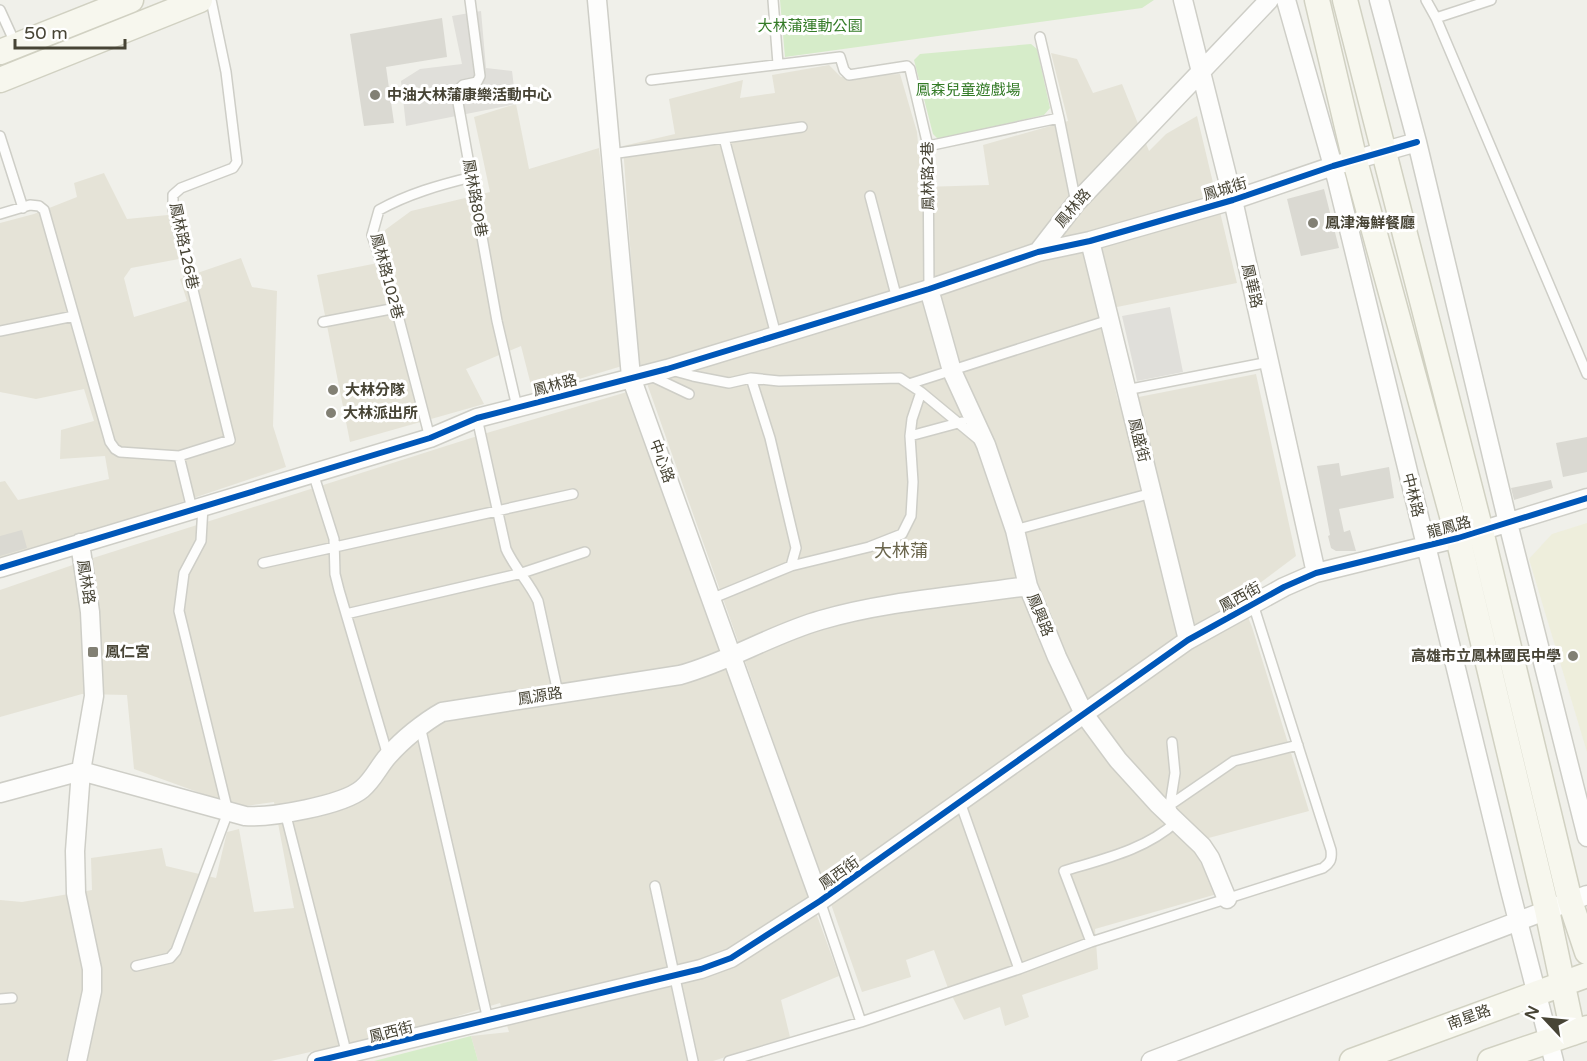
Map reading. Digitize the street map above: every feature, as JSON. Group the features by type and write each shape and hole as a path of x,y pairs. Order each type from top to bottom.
{"street":[{"path":"8,49 131,0"},
{"path":"0,80 200,0"},
{"name":"中心路","path":"597,0 611,154 639,375 711,599 820,901"},
{"name":"鳳華路","path":"1183,0 1233,200 1316,573"},
{"name":"鳳林路","path":"77,1061 92,991 92,969 76,893 75,851 81,771 94,696 90,612 80,543 430,438 477,418 667,369 929,289 1038,252 1077,203 1269,0"},
{"name":"中林路","path":"1286,0 1344,163 1458,538 1547,910 1562,986 1580,1031"},
{"name":"中林路","path":"1317,0 1344,163 1426,546 1551,1051"},
{"path":"1345,0 1578,898 1587,952"},
{"path":"1379,0 1417,142 1508,523 1587,837"},
{"name":"鳳城街","path":"1038,252 1090,241 1233,200 1344,163 1417,142"},
{"name":"鳳盛街","path":"1090,241 1188,640"},
{"name":"鳳興路","path":"929,289 966,421 986,445 1015,530 1028,586 1057,657 1084,714 1118,760 1173,813 1202,846 1210,858 1227,899"},
{"name":"龍鳳路","path":"1316,573 1458,538 1587,498"},
{"path":"0,568 80,543"},
{"name":"鳳西街","path":"318,1061 354,1056 488,1020 701,969 731,958 820,901 1188,640 1284,587 1316,573"},
{"name":"鳳源路","path":"81,771 228,812 260,817 348,797 362,789 388,756 420,726 442,712 680,675 702,669 818,620 856,611 1028,586"},
{"path":"0,793 81,771"},
{"path":"1151,1061 1578,898"},
{"name":"南星路","path":"1352,1061 1587,975"},
{"path":"1490,1061 1551,1051 1580,1031"}],"lane":[{"name":"鳳林路126巷","path":"179,456 230,441 173,209 173,195 181,188 233,168 237,162 226,72 211,0"},
{"name":"鳳林路80巷","path":"470,0 480,76 477,82 463,85 457,97 497,321 518,407"},
{"path":"773,0 778,64"},
{"path":"1426,0 1436,18 1587,374"},
{"path":"1436,18 1491,0"},
{"path":"0,10 8,49"},
{"path":"1040,37 1077,203"},
{"name":"鳳林路2巷","path":"651,80 840,57 844,70 849,75 907,66 910,69 928,146 929,289"},
{"path":"928,146 1059,118"},
{"path":"611,154 802,127"},
{"path":"0,136 23,208"},
{"path":"724,138 776,335"},
{"name":"鳳林路102巷","path":"430,438 396,308 372,235 379,210 402,197 471,177"},
{"path":"870,196 897,299"},
{"path":"0,214 39,206 44,210 110,442 120,452 179,456 197,508 201,541 184,573 179,610 228,812 176,951 170,958 136,966"},
{"path":"323,322 396,308"},
{"path":"0,331 74,315"},
{"path":"909,384 1109,320"},
{"path":"1126,390 1269,363"},
{"path":"667,369 729,382 751,378 779,381 900,378 966,421"},
{"path":"639,375 689,394"},
{"path":"751,378 770,438 796,548 791,566"},
{"path":"711,599 791,566 869,547 902,534 911,516 914,482 910,436 921,392"},
{"path":"477,418 506,549 538,601 558,693"},
{"path":"910,436 966,421"},
{"path":"313,473 334,539 335,574 388,756"},
{"path":"1015,530 1152,493"},
{"path":"263,563 573,494"},
{"path":"346,614 522,573 585,552"},
{"path":"729,1061 861,1022 1092,942 1323,868 1330,863 1332,858 1253,604"},
{"path":"420,726 488,1020"},
{"path":"1092,942 1064,871 1123,853 1165,831 1173,813 1175,773 1172,742"},
{"path":"1173,813 1234,761 1298,745"},
{"path":"960,802 1019,969"},
{"path":"285,812 354,1056"},
{"path":"655,886 693,1061"},
{"path":"820,901 861,1022"},
{"path":"0,999 12,998"}],"shaded area":[{"path":"481,11 486,68 512,71 516,104 406,126 401,81 420,69 462,64 452,16"},
{"path":"1051,53 1077,59 1093,93 1122,84 1149,151 1166,134 1197,116 1237,283 1097,311 1118,401 1256,374 1296,556 1240,598 1252,627 1309,811 1190,843 1217,894 1095,929 1098,969 1022,995 1029,1017 1005,1026 1000,1007 964,1020 948,988 934,950 906,960 911,977 862,992 638,358 623,146 675,134 669,99 743,80 740,98 775,93 772,75 829,65 841,77 900,74 917,132 922,187 989,185 983,145 1068,121"},
{"path":"516,104 529,169 599,148 622,366 533,393 521,346 466,369 484,404 350,442 317,275 388,261 385,230 411,211 490,192 474,117"},
{"path":"104,173 127,219 168,215 179,259 131,268 124,278 134,317 187,301 180,279 241,258 252,287 277,291 273,426 286,467 0,563 0,482 5,481 18,500 109,479 105,456 60,459 61,430 94,421 84,389 36,399 0,392 0,223 34,214 77,197 74,183"},
{"path":"1170,307 1183,372 1137,381 1122,316"},
{"path":"627,392 839,976 781,1000 790,1037 713,1061 478,1061 471,1036 509,1032 500,1003 432,1024 271,1061 0,1061 0,900 22,902 92,890 91,858 162,848 166,866 216,878 227,832 239,829 254,912 294,908 274,802 239,807 134,769 127,695 82,694 0,717 0,590 93,558 490,432"},
{"name":"高雄市立鳳林國民中學","path":"1587,523 1587,752 1529,559 1552,534"}],"green space":[{"name":"大林蒲運動公園","path":"780,0 1154,0 1142,8 785,57"},
{"name":"鳳森兒童遊戲場","path":"1031,44 1037,49 1050,108 1044,115 938,139 933,134 914,60 920,54"},
{"path":"471,1036 478,1061 374,1061"}],"building":[{"name":"中油大林蒲康樂活動中心","path":"442,18 447,57 386,67 394,123 364,126 350,34"},
{"name":"鳳津海鮮餐廳","path":"1324,189 1339,248 1301,256 1287,199"},
{"path":"1587,437 1587,472 1563,477 1556,443"},
{"path":"1339,463 1341,476 1389,467 1394,498 1339,509 1344,532 1350,530 1356,551 1336,551 1331,548 1328,536 1330,535 1317,466"},
{"path":"1551,480 1553,488 1514,500 1511,488"},
{"path":"22,530 27,548 0,556 0,536"}],"cycle path":[{"path":"0,568 430,438 477,418 667,369 929,289 1038,252 1090,241 1233,200 1333,166 1417,142"},
{"path":"317,1061 701,969 731,958 820,901 1188,640 1284,587 1316,573 1458,538 1587,498"}],"place":[{"name":"中油大林蒲康樂活動中心","path":"375,95"},
{"name":"鳳津海鮮餐廳","path":"1313,223"},
{"name":"大林分隊","path":"333,390"},
{"name":"大林派出所","path":"331,413"},
{"name":"鳳仁宮","path":"93,652"},
{"name":"高雄市立鳳林國民中學","path":"1573,656"}],"district":[{"name":"大林蒲","path":"901,551"}]}
